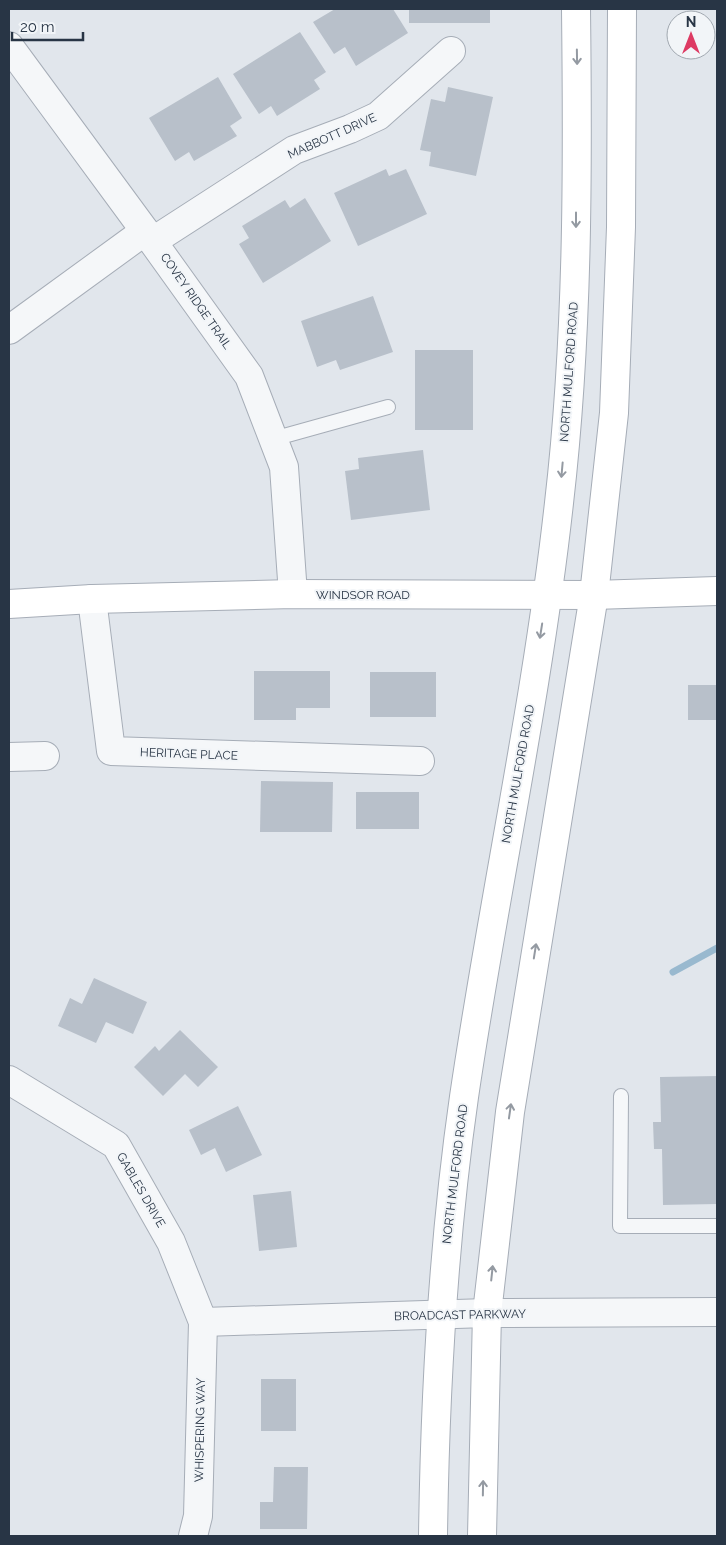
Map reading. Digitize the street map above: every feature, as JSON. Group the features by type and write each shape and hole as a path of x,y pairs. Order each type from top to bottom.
{"street":[{"name":"NORTH MULFORD ROAD","path":"433,1536 435,1416 444,1271 464,1100 547,595 560,501 576,259 576,9"},
{"path":"482,1536 487,1313 510,1112 594,595 614,413 621,227 622,9"},
{"name":"COVEY RIDGE TRAIL","path":"9,46 249,376 284,467 293,594"},
{"name":"MABBOTT DRIVE","path":"9,330 149,236 294,150 350,129 378,116 451,50"},
{"name":"WINDSOR ROAD","path":"9,604 92,599 293,594 594,595 717,591"},
{"name":"HERITAGE PLACE","path":"92,599 111,751 420,761"},
{"path":"9,757 45,756"},
{"name":"GABLES DRIVE","path":"9,1080 116,1145 171,1242 202,1322"},
{"name":"BROADCAST PARKWAY","path":"202,1322 487,1313 717,1312"},
{"name":"WHISPERING WAY","path":"192,1536 198,1516 202,1322"}],"lane":[{"path":"273,439 388,408"},
{"path":"621,1096 620,1226 717,1226"}],"building":[{"path":"335,9 393,9 408,33 356,66 345,47 334,54 313,22"},
{"path":"409,9 490,9 490,23 409,23"},
{"path":"300,32 326,72 314,80 320,89 277,116 271,106 259,114 233,74"},
{"path":"218,77 242,118 230,126 237,136 194,161 189,152 175,161 149,118"},
{"path":"448,87 493,97 476,176 429,166 431,152 420,150 431,99 445,102"},
{"path":"386,169 389,176 406,169 427,214 358,246 334,193"},
{"path":"305,198 331,241 263,283 239,244 249,238 242,226 285,200 290,208"},
{"path":"373,296 393,352 340,370 336,360 317,367 301,321"},
{"path":"415,350 473,350 473,430 415,430"},
{"path":"423,450 430,510 351,520 345,471 359,469 358,458"},
{"path":"254,671 330,671 330,708 296,708 296,720 254,720"},
{"path":"370,672 436,672 436,717 370,717"},
{"path":"688,685 717,685 717,720 688,720"},
{"path":"261,781 333,782 332,832 260,832"},
{"path":"356,792 419,792 419,829 356,829"},
{"path":"94,978 147,1002 133,1034 106,1022 96,1043 58,1026 70,998 82,1004"},
{"path":"180,1030 218,1067 198,1087 185,1074 163,1096 134,1067 155,1046 159,1051"},
{"path":"717,1076 717,1204 663,1205 662,1149 654,1149 653,1122 661,1122 660,1077"},
{"path":"238,1106 262,1155 226,1172 215,1148 201,1155 189,1130"},
{"path":"291,1191 297,1247 259,1251 253,1195"},
{"path":"261,1379 296,1379 296,1431 261,1431"},
{"path":"274,1467 308,1467 307,1529 260,1529 260,1502 273,1502"}],"waterway":[{"path":"673,972 717,948"}]}
